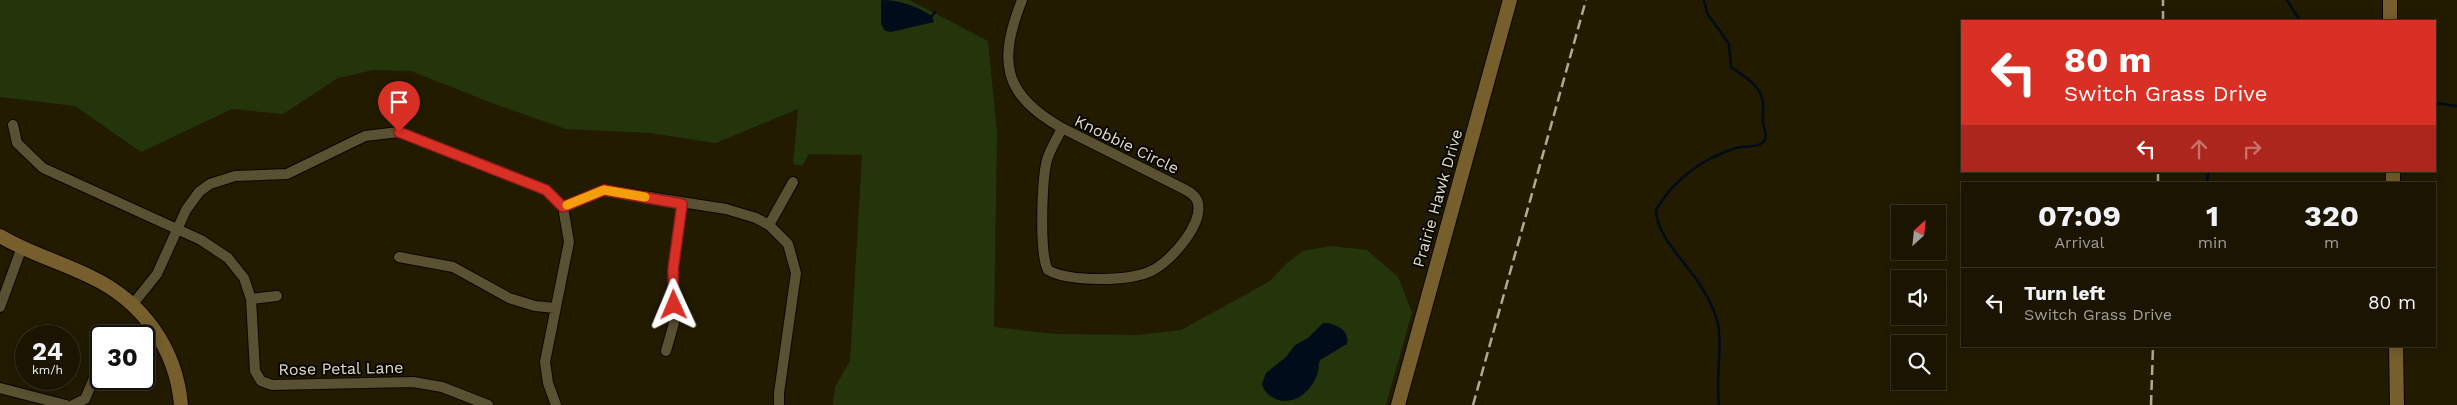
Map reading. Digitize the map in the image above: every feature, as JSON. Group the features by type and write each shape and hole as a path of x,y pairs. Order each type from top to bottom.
{"street":[{"path":"1022,0 1011,29 1008,44 1008,62 1012,80 1020,94 1031,107 1042,117 1062,128"},
{"name":"Prairie Hawk Drive","path":"1398,405 1510,0"},
{"path":"2390,0 2390,20"},
{"name":"Rose Petal Lane","path":"13,125 17,142 43,168 216,247 228,258 244,278 251,299 255,371 261,381 272,385 413,382 442,387 488,405"},
{"name":"Knobbie Circle","path":"1062,128 1195,196 1198,209 1197,216 1183,243 1165,263 1143,275 1129,277 1062,276 1048,270 1043,253 1046,161 1062,128"},
{"path":"133,304 157,274 186,210 199,192 222,179 235,176 287,174 365,136 399,132 546,190 563,207 569,242 545,362 552,404"},
{"path":"769,225 793,182"},
{"path":"563,207 604,190 682,204 726,209 756,218 769,225 788,244 796,273 779,393 779,405"},
{"path":"666,350 674,323 673,270 682,204"},
{"path":"0,236 92,277 133,304 157,333 168,353 176,377 181,405"},
{"path":"0,307 22,247"},
{"path":"399,257 453,267 509,298 535,306 555,308"},
{"path":"251,299 278,296"},
{"path":"2396,347 2397,405"},
{"path":"0,388 66,405"},
{"path":"73,405 85,400 90,388"}],"green space":[{"path":"0,0 909,0 988,41 997,133 994,327 1056,334 1138,335 1181,330 1270,281 1286,264 1303,251 1330,246 1367,250 1398,277 1412,312 1386,405 833,405 835,387 850,361 862,155 809,154 802,166 793,164 798,109 716,143 650,133 566,129 497,105 411,71 373,70 338,78 283,114 232,109 141,152 75,106 0,97"}],"water":[{"path":"881,0 901,2 920,9 932,16 934,22 891,32 885,31 881,24"},
{"path":"1323,323 1341,328 1346,335 1347,344 1320,360 1316,378 1308,390 1298,398 1285,401 1270,396 1262,384 1266,373 1286,357 1295,345 1308,338"}],"waterway":[{"path":"1704,0 1707,13 1729,44 1731,67 1751,82 1762,97 1763,122 1766,136 1759,145 1736,148 1700,164 1671,189 1656,210 1661,230 1702,288 1715,315 1719,341 1719,405"},
{"path":"2287,0 2299,20"},
{"path":"932,16 935,12"},
{"path":"2436,103 2457,106"},
{"path":"2207,182 2208,172"}],"railway":[{"path":"1473,405 1586,0"},
{"path":"2163,0 2163,20"},
{"path":"2158,172 2158,182"},
{"path":"2151,405 2153,347"}],"slow traffic":[{"path":"567,205 604,190 645,197"}],"route":[{"path":"399,132 457,153 546,190 563,207 604,190 682,204 673,270 674,305"}]}
